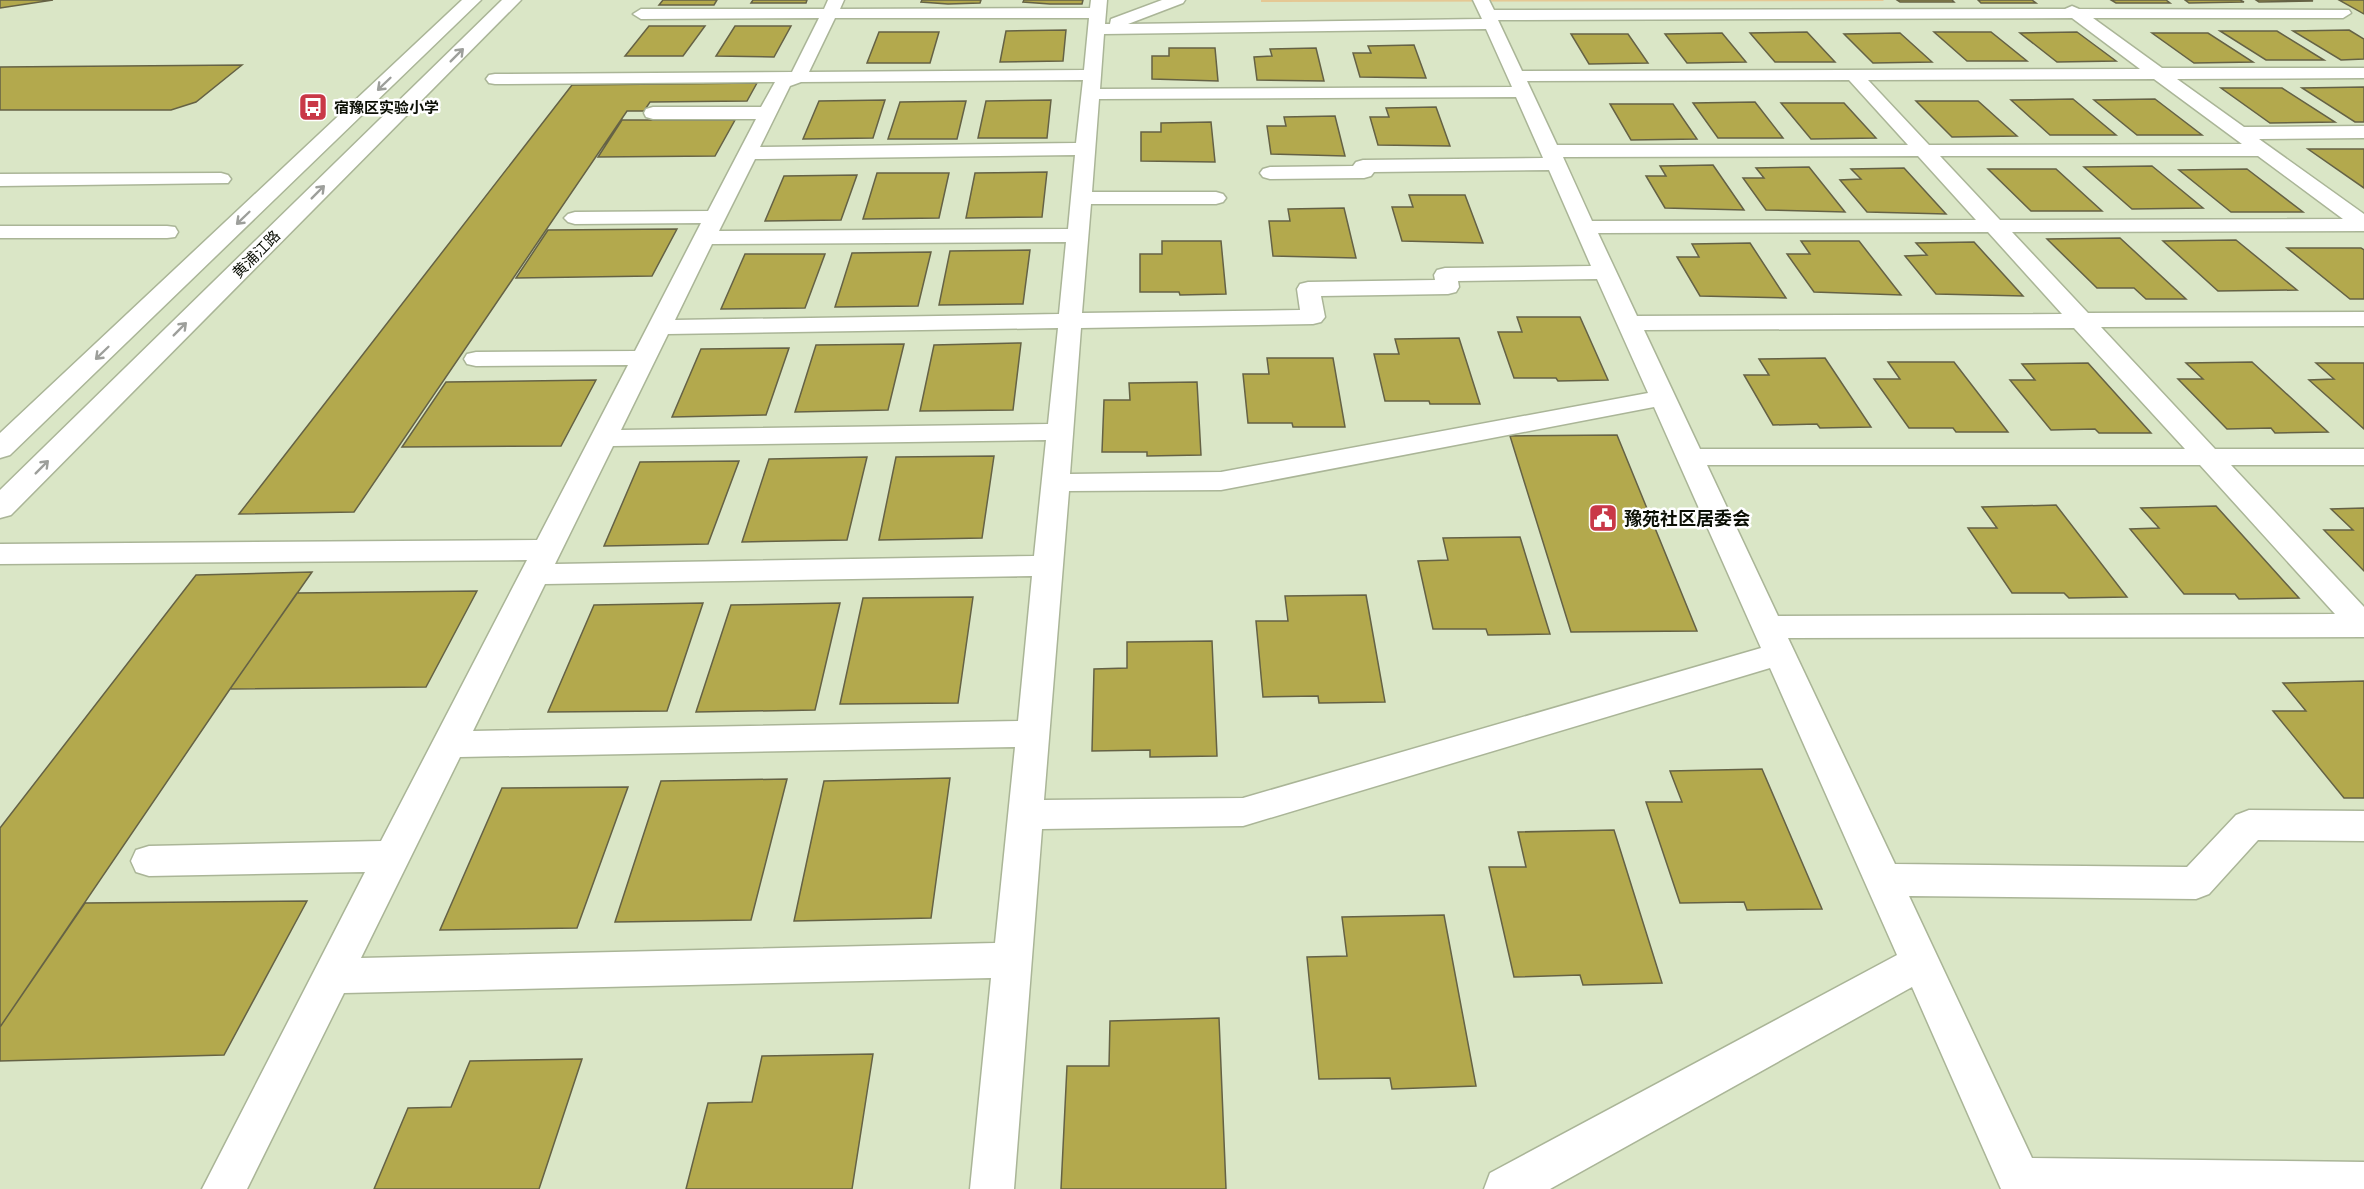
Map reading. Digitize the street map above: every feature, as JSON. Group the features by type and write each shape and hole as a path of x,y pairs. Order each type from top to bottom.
{"street":[{"name":"黄浦江路","path":"0,449 472,0"},
{"name":"黄浦江路","path":"0,508 512,0"}],"lane":[{"path":"1098,14 1177,0"},
{"path":"2058,0 2364,225"},
{"path":"224,1189 783,82 798,77 833,7"},
{"path":"641,14 833,7 1098,14 2343,13"},
{"path":"1487,13 2022,1185 2364,1184"},
{"path":"992,1189 1098,14"},
{"path":"495,79 798,77 1091,84 1519,84 1854,75 2364,73"},
{"path":"1854,75 2364,625"},
{"path":"653,113 768,113"},
{"path":"2240,133 2364,132"},
{"path":"748,153 1085,149"},
{"path":"1270,173 1364,172 1363,166 1552,158 1924,150 2263,150"},
{"path":"0,180 221,179"},
{"path":"1081,198 1216,198"},
{"path":"2335,203 2364,203"},
{"path":"575,218 711,227 1078,235"},
{"path":"1585,227 2364,225"},
{"path":"0,232 167,232"},
{"path":"660,327 1313,317 1308,289 1448,287 1444,275 1605,272"},
{"path":"1628,323 2364,319"},
{"path":"476,359 644,358"},
{"path":"1055,483 1221,481 1662,398"},
{"path":"604,438 1060,432"},
{"path":"1690,457 2364,457"},
{"path":"0,554 1047,566"},
{"path":"1025,815 1243,812 1773,640 2364,625"},
{"path":"450,744 1033,734"},
{"path":"1883,880 2196,883 2249,825 2364,826"},
{"path":"149,861 392,856"},
{"path":"332,976 1012,960"},
{"path":"1506,1189 1921,962"}],"shaded area":[{"path":"1261,0 1883,0 1884,1 1261,2"}],"building":[{"path":"0,0 53,0 0,8"},
{"path":"663,0 717,0 714,5 659,5"},
{"path":"753,0 807,0 806,3 751,3"},
{"path":"922,0 981,0 980,3 948,4 921,2"},
{"path":"1024,0 1083,0 1082,4 1050,4 1023,2"},
{"path":"1897,0 1952,0 1954,2 1900,2"},
{"path":"1978,0 2032,0 2036,3 1981,3"},
{"path":"2111,0 2166,0 2170,3 2116,3"},
{"path":"2185,0 2240,0 2244,2 2189,3"},
{"path":"2256,0 2310,0 2313,1 2259,2"},
{"path":"2339,0 2364,0 2364,14"},
{"path":"649,26 705,26 683,56 625,56"},
{"path":"735,26 791,26 774,57 716,56"},
{"path":"1066,30 1063,61 1000,62 1006,31"},
{"path":"2349,30 2364,39 2364,59 2341,60 2293,31"},
{"path":"2220,31 2277,31 2324,60 2266,60"},
{"path":"879,32 939,32 930,63 867,63"},
{"path":"1807,32 1835,62 1775,62 1750,33"},
{"path":"1934,32 1991,32 2027,61 1967,61"},
{"path":"2077,32 2116,61 2057,62 2020,33"},
{"path":"1722,33 1746,62 1687,63 1665,34"},
{"path":"1900,33 1932,62 1873,63 1844,34"},
{"path":"2152,33 2208,33 2253,62 2194,63"},
{"path":"1571,34 1628,34 1648,63 1589,64"},
{"path":"1414,45 1426,78 1360,77 1353,53 1371,53 1368,46"},
{"path":"1169,48 1215,48 1218,81 1152,79 1152,56 1169,56"},
{"path":"1316,48 1324,81 1257,80 1254,57 1272,56 1270,49"},
{"path":"242,65 196,102 171,110 0,110 0,67"},
{"path":"757,83 747,101 650,102 644,111 627,111 354,512 239,514 572,85"},
{"path":"2364,87 2364,122 2355,122 2302,88"},
{"path":"2221,88 2282,88 2335,122 2270,123"},
{"path":"2073,99 2116,135 2050,135 2011,100"},
{"path":"2155,99 2202,135 2137,135 2094,100"},
{"path":"885,100 873,138 803,139 819,101"},
{"path":"1051,100 1047,138 978,138 986,101"},
{"path":"966,101 957,139 888,139 900,102"},
{"path":"1916,101 1978,101 2017,136 1952,137"},
{"path":"1755,102 1783,138 1718,138 1693,103"},
{"path":"1781,103 1844,103 1876,138 1811,139"},
{"path":"1610,104 1673,104 1697,139 1631,140"},
{"path":"1436,107 1450,146 1378,145 1370,117 1389,117 1386,108"},
{"path":"1335,116 1345,156 1271,154 1267,126 1286,126 1284,117"},
{"path":"622,120 735,120 715,156 598,157"},
{"path":"1211,122 1215,162 1141,161 1141,132 1161,132 1161,123"},
{"path":"2308,149 2364,149 2364,188"},
{"path":"1713,165 1744,210 1665,208 1646,176 1666,176 1660,166"},
{"path":"2152,166 2203,208 2132,209 2084,167"},
{"path":"1809,167 1845,212 1766,210 1743,178 1764,178 1756,168"},
{"path":"1904,168 1946,214 1867,212 1840,180 1861,179 1851,169"},
{"path":"1988,169 2056,169 2102,211 2031,211"},
{"path":"2247,169 2303,212 2231,212 2179,170"},
{"path":"1047,172 1042,217 966,218 975,173"},
{"path":"877,173 949,173 939,218 863,219"},
{"path":"857,175 841,220 765,221 784,176"},
{"path":"1409,195 1465,195 1483,243 1402,241 1392,207 1413,207"},
{"path":"1344,208 1356,258 1273,256 1269,221 1290,221 1288,209"},
{"path":"677,229 652,276 516,278 548,230"},
{"path":"2120,238 2186,299 2146,299 2134,288 2097,288 2047,239"},
{"path":"2236,240 2297,290 2218,291 2163,241"},
{"path":"1162,241 1221,241 1226,294 1180,295 1179,292 1140,292 1140,254 1162,254"},
{"path":"1801,241 1859,241 1901,295 1814,292 1787,254 1810,254"},
{"path":"1974,242 2023,296 1936,294 1905,256 1927,255 1916,243"},
{"path":"1750,243 1786,298 1700,296 1677,257 1699,257 1692,244"},
{"path":"2287,248 2361,248 2364,250 2364,299 2350,299"},
{"path":"1030,250 1023,304 939,305 950,251"},
{"path":"931,252 918,306 835,307 852,253"},
{"path":"745,254 825,254 805,308 721,309"},
{"path":"1517,317 1580,317 1608,380 1558,381 1556,378 1514,378 1498,332 1522,332"},
{"path":"1459,338 1480,404 1385,401 1374,354 1399,354 1395,339"},
{"path":"1021,343 1013,410 920,411 934,345"},
{"path":"904,344 888,410 795,412 816,345"},
{"path":"789,348 766,415 672,417 701,349"},
{"path":"1267,358 1333,358 1345,427 1293,427 1292,423 1248,423 1243,374 1269,374"},
{"path":"1825,358 1871,427 1820,428 1817,424 1773,425 1744,375 1769,375 1759,359"},
{"path":"1888,362 1954,362 2008,432 1956,432 1953,428 1909,428 1874,379 1900,379"},
{"path":"2252,362 2328,432 2275,433 2271,428 2227,429 2178,379 2203,379 2186,363"},
{"path":"2088,363 2151,433 2099,433 2095,429 2051,430 2010,380 2035,380 2022,364"},
{"path":"2316,363 2364,363 2364,429 2309,380 2334,379"},
{"path":"596,380 561,446 402,447 446,382"},
{"path":"1197,382 1201,455 1147,456 1147,452 1102,452 1104,400 1130,400 1129,383"},
{"path":"1617,435 1697,631 1571,632 1510,436"},
{"path":"994,456 982,538 879,540 896,457"},
{"path":"867,457 847,540 742,542 769,459"},
{"path":"739,461 708,544 604,546 640,462"},
{"path":"2056,505 2127,597 2069,598 2064,593 2012,593 1968,528 1997,528 1982,507"},
{"path":"2216,506 2299,598 2239,599 2235,594 2184,594 2130,529 2159,528 2141,508"},
{"path":"2364,508 2364,571 2324,530 2353,530 2331,509"},
{"path":"1520,537 1550,634 1488,635 1486,629 1433,629 1418,561 1448,560 1443,538"},
{"path":"312,572 0,1027 0,828 196,575"},
{"path":"477,591 426,687 230,689 297,593"},
{"path":"1366,595 1385,702 1319,703 1318,696 1263,697 1256,621 1288,621 1285,596"},
{"path":"973,597 958,703 840,704 863,598"},
{"path":"703,603 667,711 548,712 594,605"},
{"path":"840,603 815,710 696,712 731,605"},
{"path":"1212,641 1217,756 1150,757 1150,750 1092,751 1094,669 1127,668 1127,642"},
{"path":"2364,681 2364,798 2344,798 2273,711 2306,711 2283,683"},
{"path":"1762,769 1822,909 1747,910 1744,902 1680,903 1646,802 1682,802 1670,771"},
{"path":"950,778 931,918 794,921 824,781"},
{"path":"787,779 751,920 615,922 661,781"},
{"path":"628,787 577,928 440,930 502,788"},
{"path":"1614,830 1662,983 1583,985 1580,975 1514,977 1489,867 1526,867 1518,832"},
{"path":"307,901 224,1055 0,1061 0,1027 85,903"},
{"path":"1444,915 1476,1086 1392,1089 1390,1078 1319,1079 1307,957 1347,956 1342,917"},
{"path":"1219,1018 1226,1189 1061,1189 1067,1066 1109,1066 1110,1021"},
{"path":"873,1054 852,1189 686,1189 708,1103 752,1102 762,1056"},
{"path":"582,1059 539,1189 374,1189 408,1108 451,1107 470,1061"}],"place":[{"name":"宿豫区实验小学","path":"313,107"},
{"name":"豫苑社区居委会","path":"1603,518"}]}
